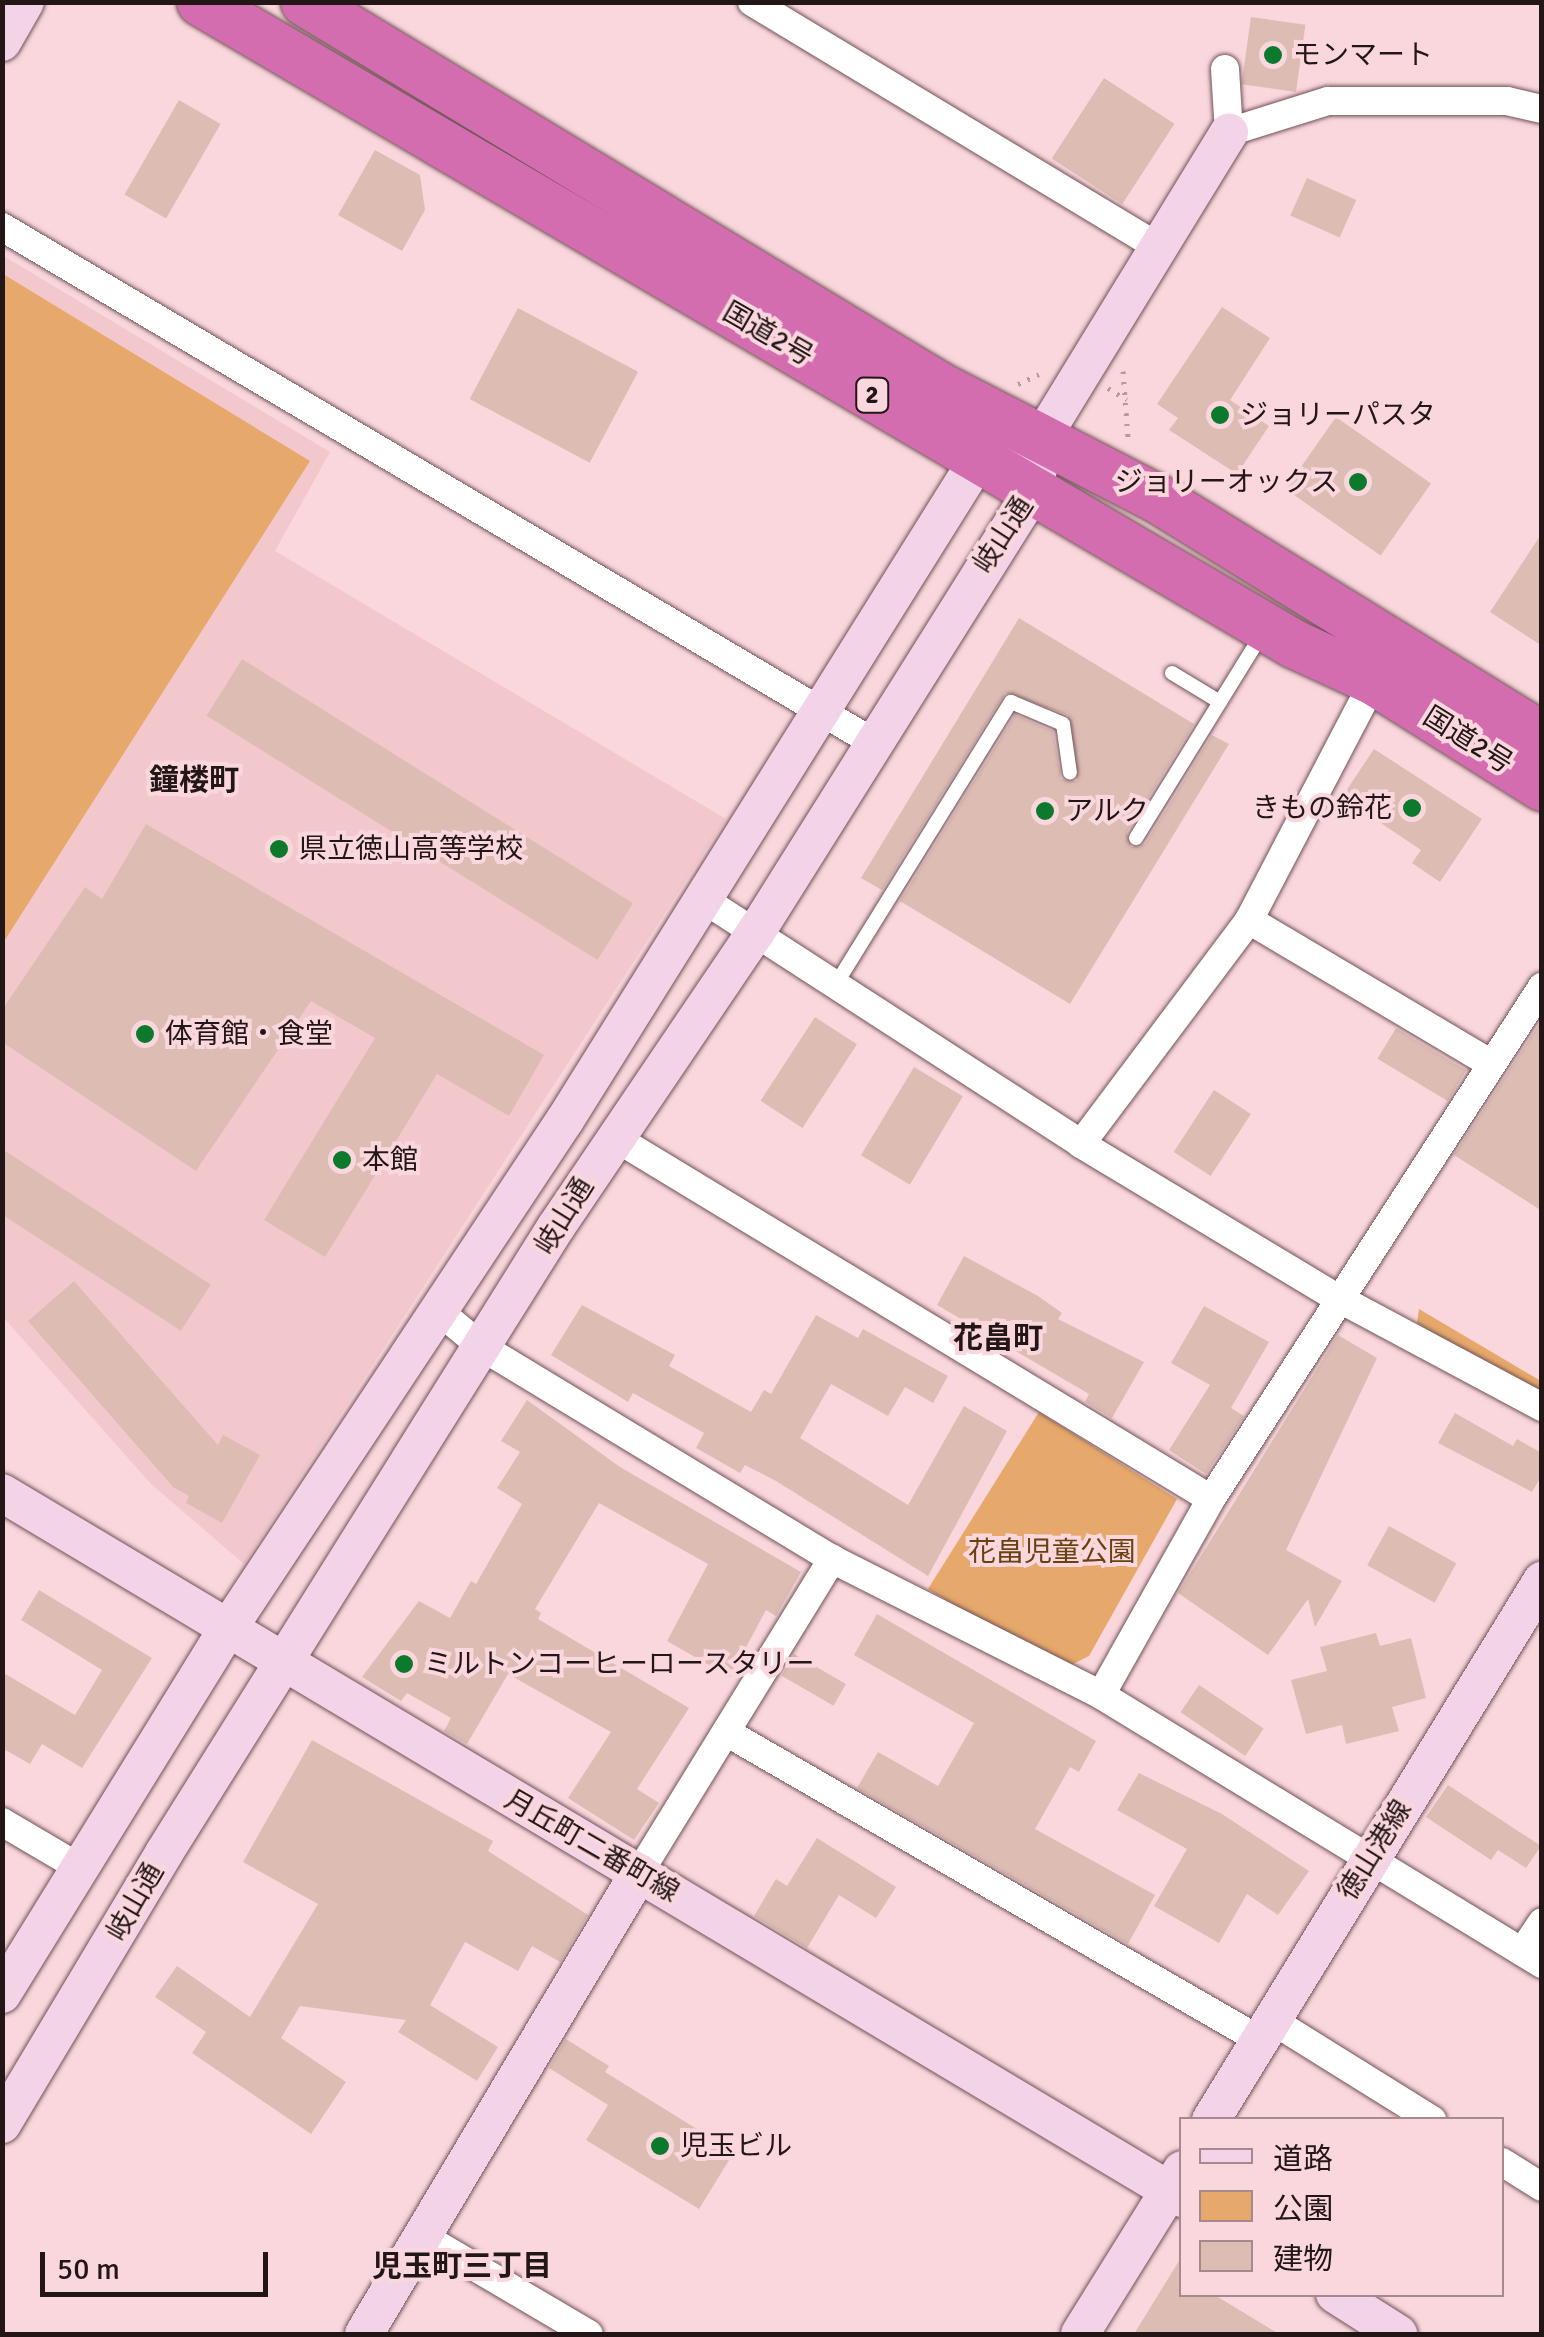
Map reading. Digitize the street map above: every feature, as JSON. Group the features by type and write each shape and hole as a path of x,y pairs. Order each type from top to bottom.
{"highway":[{"name":"国道2号","path":"201,2 1266,627 1374,682 1542,788"},
{"name":"国道2号","path":"310,4 940,386 1043,436 1158,499 1542,736"}],"street":[{"path":"2,42 26,2"},
{"path":"752,2 1157,246"},
{"path":"979,458 1043,436 1229,132 1225,69"},
{"path":"1229,132 1328,101 1507,102 1542,109"},
{"path":"2,227 826,709 871,741"},
{"name":"岐山通","path":"2,2124 164,1853 285,1667 482,1347 614,1138 756,932 871,741 1034,488 1043,436"},
{"name":"岐山通","path":"2,1994 227,1630 440,1312 826,709 979,458"},
{"path":"1081,1144 1250,920 1374,682"},
{"path":"703,899 1081,1144 1336,1297 1542,1407"},
{"path":"1250,920 1490,1063"},
{"path":"1101,1695 1210,1499 1336,1297 1542,986"},
{"path":"614,1138 1210,1499"},
{"path":"440,1312 482,1347 832,1559 1101,1695 1532,1958 1542,1922"},
{"name":"月丘町二番町線","path":"2,1493 285,1667 1178,2186"},
{"path":"364,2334 832,1559"},
{"name":"徳山港線","path":"1213,2117 1542,1581"},
{"path":"726,1732 1426,2117"},
{"path":"2,1822 80,1868"},
{"path":"1504,2163 1542,2187"},
{"path":"1080,2334 1178,2186"},
{"path":"424,2237 588,2334"},
{"path":"1340,2297 1398,2334"}],"lane":[{"path":"1136,838 1266,627"},
{"path":"1172,673 1220,702"},
{"path":"836,984 1011,702 1062,724 1070,773"}],"shaded area":[{"path":"2,255 330,452 275,551 726,819 244,1564 151,1484 3,1317"}],"green space":[{"path":"3,274 310,461 3,943"},
{"path":"1419,1309 1541,1381 1541,1398 1417,1323"},
{"name":"花畠児童公園","path":"1039,1412 1177,1499 1089,1656 1069,1666 1049,1664 928,1589"}],"building":[{"name":"モンマート","path":"1251,17 1305,25 1296,92 1242,84"},
{"path":"1104,78 1174,124 1122,204 1052,159"},
{"path":"179,100 221,124 166,218 125,194"},
{"path":"375,150 420,175 425,210 402,251 338,215"},
{"path":"1307,178 1356,200 1340,237 1290,215"},
{"path":"1222,307 1270,338 1230,400 1269,426 1237,474 1169,430 1178,418 1157,404"},
{"path":"518,308 638,372 590,463 470,399"},
{"path":"1336,417 1431,484 1381,556 1286,489"},
{"path":"1542,533 1542,646 1490,612"},
{"name":"アルク","path":"1019,618 1194,724 1127,832 1131,847 1145,844 1212,735 1229,744 1070,1004 900,901 1015,715 1053,731 1061,779 1077,781 1068,715 1005,693 882,890 861,878"},
{"path":"242,659 633,903 597,960 206,716"},
{"name":"きもの鈴花","path":"1374,749 1482,819 1440,882 1412,863 1421,850 1342,797"},
{"path":"146,824 544,1055 509,1116 437,1074 325,1257 264,1220 375,1038 311,1001 196,1171 2,1042 2,1010 85,887 102,899"},
{"path":"815,1017 857,1044 802,1128 761,1101"},
{"path":"1542,1020 1542,1211 1454,1155"},
{"path":"1396,1028 1466,1070 1448,1101 1377,1059"},
{"path":"914,1067 963,1096 910,1185 861,1155"},
{"path":"1214,1090 1251,1114 1211,1176 1174,1152"},
{"path":"2,1149 211,1285 181,1331 2,1215"},
{"path":"964,1256 1038,1296 1062,1313 1058,1319 1144,1362 1112,1418 1085,1402 1089,1394 937,1305"},
{"path":"74,1281 218,1445 223,1435 260,1455 222,1523 186,1503 189,1496 173,1487 28,1321"},
{"path":"582,1305 675,1355 669,1366 751,1412 764,1390 771,1394 816,1315 858,1338 863,1329 948,1376 933,1403 905,1387 888,1416 831,1384 800,1438 908,1505 964,1406 1007,1431 928,1576 776,1481 745,1465 740,1473 696,1448 704,1433 633,1393 628,1402 551,1355"},
{"path":"1204,1306 1269,1342 1231,1408 1244,1416 1206,1474 1169,1450 1210,1385 1171,1363"},
{"path":"1338,1335 1377,1358 1286,1550 1342,1581 1315,1627 1308,1599 1268,1655 1178,1593"},
{"path":"527,1400 620,1467 801,1572 776,1616 766,1610 730,1677 667,1641 708,1564 599,1503 535,1609 541,1613 538,1619 689,1708 637,1789 659,1803 634,1840 568,1798 611,1732 508,1674 467,1744 444,1731 451,1718 407,1693 401,1701 362,1677 419,1601 450,1618 471,1581 476,1584 522,1504 497,1488 520,1452 501,1441"},
{"path":"1455,1413 1513,1446 1517,1439 1542,1453 1542,1475 1532,1492 1438,1443"},
{"path":"1389,1526 1456,1563 1435,1603 1367,1565"},
{"path":"39,1590 152,1658 82,1768 42,1744 30,1764 2,1748 2,1672 75,1715 102,1670 21,1620"},
{"path":"877,1614 1096,1741 1079,1772 1070,1767 1035,1829 1155,1895 1128,1944 857,1788 878,1752 938,1786 974,1723 854,1655"},
{"path":"1376,1633 1380,1646 1411,1638 1426,1698 1392,1707 1399,1731 1346,1744 1342,1725 1306,1734 1291,1680 1327,1671 1320,1647"},
{"path":"794,1654 846,1684 833,1706 782,1676"},
{"path":"1199,1685 1264,1729 1245,1756 1181,1712"},
{"path":"312,1740 493,1841 488,1851 588,1915 560,1962 532,1946 518,1971 465,1942 430,2005 498,2047 477,2081 398,2032 406,2020 300,2006 281,2038 346,2082 311,2134 192,2053 206,2032 155,1997 177,1966 250,2017 318,1904 243,1862"},
{"path":"1139,1773 1222,1814 1309,1871 1278,1915 1247,1894 1219,1943 1154,1906 1187,1849 1117,1810"},
{"path":"1448,1785 1541,1846 1526,1868 1498,1850 1491,1860 1426,1817"},
{"path":"817,1838 896,1887 876,1918 839,1895 807,1948 754,1916 776,1879 787,1886"},
{"name":"児玉ビル","path":"566,2039 609,2066 605,2072 734,2152 699,2209 586,2140 608,2105 549,2068"},
{"path":"1179,2261 1179,2297 1218,2297 1279,2334 1134,2334"}],"place":[{"name":"モンマート","path":"1273,55"},
{"name":"ジョリーパスタ","path":"1220,415"},
{"name":"ジョリーオックス","path":"1358,482"},
{"name":"きもの鈴花","path":"1412,808"},
{"name":"アルク","path":"1045,811"},
{"name":"県立徳山高等学校","path":"279,849"},
{"name":"体育館・食堂","path":"145,1034"},
{"name":"本館","path":"342,1160"},
{"name":"ミルトンコーヒーロースタリー","path":"404,1664"},
{"name":"児玉ビル","path":"660,2146"}],"district":[{"name":"鐘楼町","path":"194,781"},
{"name":"花畠町","path":"998,1339"},
{"name":"児玉町三丁目","path":"462,2267"}]}
